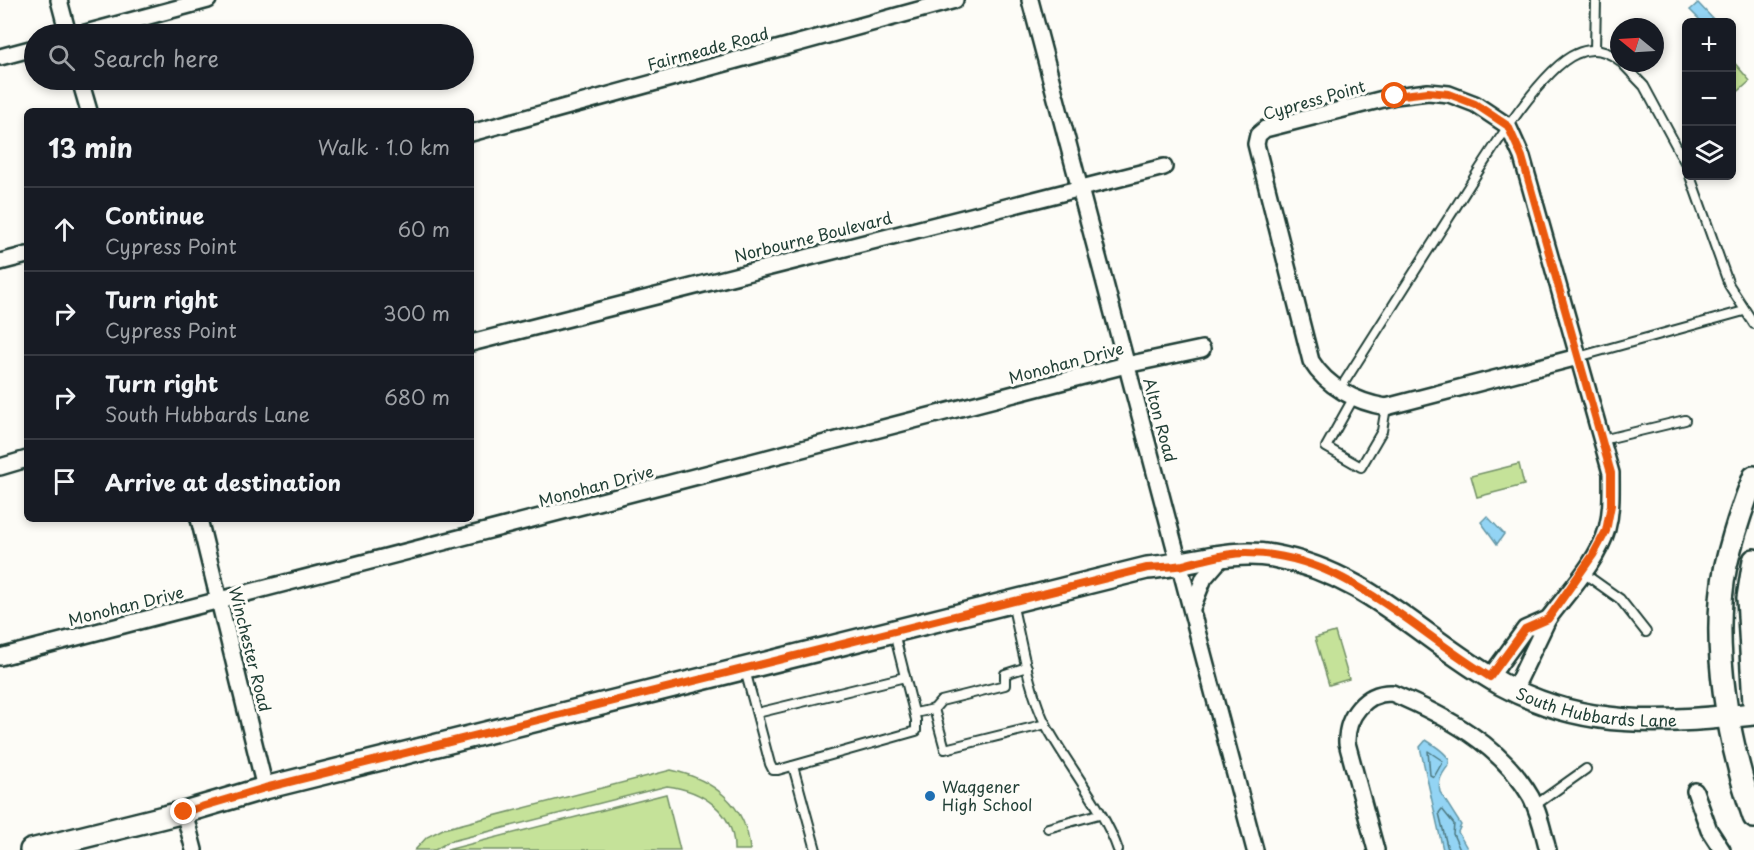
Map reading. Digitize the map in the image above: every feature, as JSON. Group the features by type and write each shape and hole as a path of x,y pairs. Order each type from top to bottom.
{"street":[{"path":"59,0 65,24"},
{"path":"119,24 208,0"},
{"name":"Fairmeade Road","path":"474,132 955,0"},
{"name":"Alton Road","path":"1030,0 1255,850"},
{"path":"0,57 24,51"},
{"path":"83,90 88,108"},
{"name":"Cypress Point","path":"1386,407 1368,404 1325,381 1311,361 1256,144 1258,135 1265,129 1384,99 1428,92 1449,94 1475,104 1508,126"},
{"path":"1508,126 1522,157 1611,473 1611,505 1606,531 1582,572 1548,619 1514,690"},
{"name":"Norbourne Boulevard","path":"474,342 1164,167"},
{"path":"0,262 24,256"},
{"name":"Monohan Drive","path":"0,657 221,602 1126,365 1202,349"},
{"path":"1386,407 1578,357"},
{"path":"0,466 24,460"},
{"path":"1752,488 1726,564 1720,627 1734,757 1754,817"},
{"name":"Winchester Road","path":"200,522 265,788"},
{"name":"South Hubbards Lane","path":"31,850 184,812 265,788 1147,568 1180,565 1224,555 1248,553 1271,555 1334,573 1361,587 1490,677 1514,690 1564,710 1603,719 1663,723 1754,714"},
{"path":"1192,608 1204,579 1224,555"},
{"path":"1754,560 1748,598 1754,704"},
{"path":"1490,677 1525,629 1548,619"},
{"path":"1376,850 1346,732 1353,714 1381,693 1392,693 1456,723 1514,773 1534,806 1548,850"},
{"path":"1695,791 1709,830 1722,850"},
{"path":"184,812 194,850"}],"lane":[{"path":"1595,50 1596,0"},
{"path":"1386,407 1382,431 1361,467 1326,447 1347,393 1508,126 1544,81 1574,54 1595,50 1610,55"},
{"path":"1631,72 1644,86 1682,157"},
{"path":"1691,180 1729,285 1744,312 1754,324"},
{"path":"1578,357 1744,312"},
{"path":"1602,440 1685,420"},
{"path":"1582,572 1620,599 1646,632"},
{"path":"1011,602 1027,667 1046,724 1118,850"},
{"path":"745,669 772,768 776,770 793,766 914,734 917,726 915,713 894,632"},
{"path":"915,713 934,709 941,701 1005,685 1005,674 1027,667"},
{"path":"757,713 905,676"},
{"path":"934,709 945,749 1046,724"},
{"path":"793,766 816,850"},
{"path":"1534,806 1586,769"},
{"path":"1048,828 1099,814"}],"green space":[{"path":"1736,65 1750,81 1736,93"},
{"path":"1519,464 1524,485 1477,497 1471,476"},
{"path":"1335,632 1349,679 1329,685 1315,638"},
{"path":"671,770 701,780 725,796 735,807 742,820 750,850 734,850 729,824 714,805 692,792 667,786 448,842 435,850 415,850 427,837 443,829"},
{"path":"666,794 680,850 447,850"}],"water":[{"path":"1698,3 1712,18 1698,18 1690,10"},
{"path":"1487,516 1504,534 1497,544 1481,522"},
{"path":"1426,740 1440,749 1449,761 1442,775 1440,792 1461,825 1458,832 1468,850 1443,850 1420,747"}],"place":[{"name":"Waggener High School","path":"930,796"}],"route":[{"path":"184,812 265,788 1147,568 1180,565 1233,554 1271,555 1334,573 1361,587 1490,677 1525,629 1548,619 1593,555 1606,531 1611,505 1611,473 1522,157 1508,126 1475,104 1449,94 1428,92 1395,96"}]}
